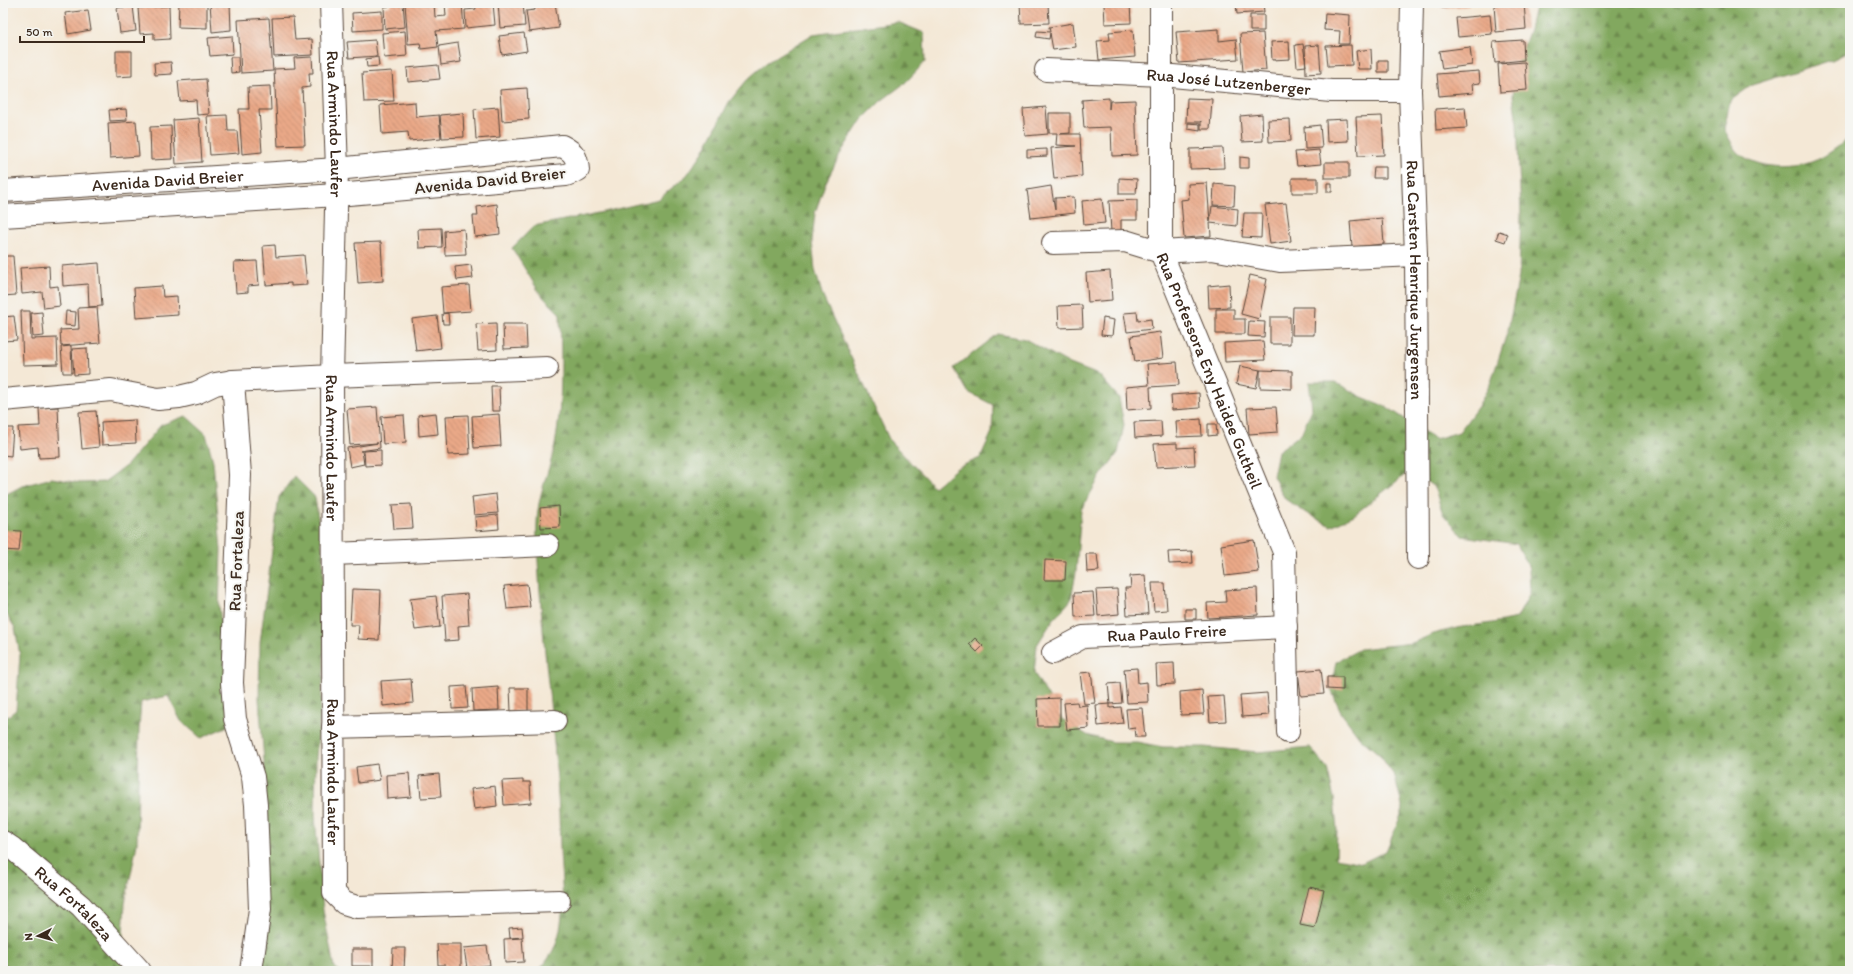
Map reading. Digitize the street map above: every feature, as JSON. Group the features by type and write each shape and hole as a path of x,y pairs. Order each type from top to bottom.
{"street":[{"name":"Rua Armindo Laufer","path":"331,3 337,169 332,376 334,893 344,903 357,907 559,901"},
{"name":"Rua Professora Eny Haidee Gutheil","path":"1161,3 1161,252 1284,552 1288,732"},
{"name":"Rua Carsten Henrique Jurgensen","path":"1412,3 1410,91 1416,255 1418,558"},
{"name":"Rua José Lutzenberger","path":"1046,70 1162,75 1331,91 1410,91"},
{"name":"Avenida David Breier","path":"3,191 337,169 562,146 572,151 577,160 578,170 566,175 337,195 3,216"},
{"path":"1053,243 1125,241 1161,252 1212,249 1280,261 1416,255"},
{"path":"3,400 111,390 158,399 196,394 215,384 233,381 546,368"},
{"name":"Rua Fortaleza","path":"233,381 240,476 232,683 235,719 253,777 256,805 260,909 251,971"},
{"path":"333,554 548,545"},
{"name":"Rua Paulo Freire","path":"1053,653 1083,637 1286,627"},
{"path":"333,727 555,721"},
{"name":"Rua Fortaleza","path":"3,842 81,906 140,971"}],"green space":[{"path":"1536,3 1850,3 1850,51 1832,60 1752,85 1730,101 1724,129 1739,153 1746,158 1765,165 1785,167 1805,164 1819,159 1850,137 1850,971 538,971 549,958 556,944 562,913 557,780 541,611 537,550 539,503 553,454 558,429 561,363 560,314 541,295 512,248 534,226 659,199 687,175 703,152 729,102 747,80 766,63 813,34 898,22 924,33 925,62 905,83 881,101 861,121 842,151 825,184 815,213 812,241 815,270 823,297 890,441 934,487 957,468 980,458 992,432 993,405 968,392 954,368 998,334 1025,339 1070,364 1099,375 1119,398 1124,425 1118,453 1101,475 1081,510 1076,572 1071,600 1053,620 1037,645 1034,673 1062,719 1087,735 1112,742 1137,742 1163,747 1204,747 1258,752 1310,747 1327,768 1334,798 1337,830 1336,858 1362,863 1386,851 1403,810 1395,777 1379,754 1360,738 1342,714 1331,690 1336,662 1360,649 1412,643 1436,633 1517,618 1530,593 1529,568 1517,544 1462,536 1443,514 1434,487 1411,470 1354,515 1331,526 1306,513 1285,499 1273,476 1278,451 1301,434 1312,409 1309,382 1335,382 1362,397 1387,407 1435,439 1459,432 1479,405 1491,382 1508,330 1519,276 1521,214 1517,123 1513,96 1515,71 1530,29"},
{"path":"186,416 206,434 213,461 221,550 219,605 228,690 228,726 201,738 181,721 168,696 141,702 139,729 137,844 125,903 122,950 124,971 3,971 3,720 16,710 20,655 15,628 3,608 3,496 22,486 52,478 80,483 104,482 127,465 161,425"},
{"path":"294,476 315,497 323,553 324,670 316,757 315,816 323,910 334,967 340,971 254,971 266,785 259,699 260,643 279,497"}],"building":[{"path":"179,3 207,3 207,28 178,27"},
{"path":"210,3 230,3 231,30 212,32"},
{"path":"390,3 403,3 405,27 385,29 384,7 390,6"},
{"path":"405,3 434,3 435,17 446,16 445,3 462,3 464,29 436,31 438,47 421,49 420,43 408,44"},
{"path":"475,3 493,3 495,25 466,28 465,10 476,9"},
{"path":"498,3 523,3 525,26 500,28"},
{"path":"534,3 555,3 559,28 529,32 526,11 535,10"},
{"path":"1020,3 1048,3 1049,23 1021,24"},
{"path":"1130,3 1131,23 1105,24 1104,4"},
{"path":"1236,3 1263,3 1264,12 1237,14"},
{"path":"1442,3 1469,3 1469,6 1442,8"},
{"path":"1524,3 1526,29 1496,32 1494,5"},
{"path":"133,6 136,31 120,33 117,8"},
{"path":"169,6 170,39 154,40 154,33 140,34 138,8"},
{"path":"88,10 91,30 68,34 65,13"},
{"path":"382,11 382,29 353,31 352,13"},
{"path":"1325,13 1350,15 1349,44 1339,44 1340,31 1324,30"},
{"path":"1250,15 1264,15 1264,31 1250,31"},
{"path":"1490,15 1492,34 1458,37 1456,18"},
{"path":"293,17 295,40 312,39 313,55 274,57 272,18"},
{"path":"269,18 273,71 241,73 238,20"},
{"path":"1073,23 1076,47 1053,50 1050,33 1049,39 1036,37 1037,31 1050,32 1049,27"},
{"path":"1219,29 1219,41 1236,39 1238,59 1179,63 1176,32"},
{"path":"1133,30 1135,57 1099,60 1097,41 1110,40 1109,32"},
{"path":"405,31 407,56 384,58 382,33"},
{"path":"524,33 527,51 502,55 499,36"},
{"path":"1263,33 1266,70 1243,72 1240,34"},
{"path":"232,36 233,54 210,56 208,38"},
{"path":"375,40 377,56 349,58 347,42"},
{"path":"1523,40 1524,60 1495,63 1493,42"},
{"path":"1289,41 1290,59 1272,60 1271,42"},
{"path":"458,43 461,62 441,65 439,46"},
{"path":"1303,44 1306,66 1297,67 1295,45"},
{"path":"1319,45 1321,73 1306,74 1305,46"},
{"path":"1351,45 1352,65 1328,66 1326,46"},
{"path":"1470,47 1472,65 1442,69 1439,51"},
{"path":"1371,49 1372,69 1358,69 1356,51"},
{"path":"116,51 132,51 132,76 116,77"},
{"path":"230,57 238,57 239,72 231,73"},
{"path":"312,57 313,73 309,73 310,87 302,88 305,145 278,146 274,69 295,68 294,58"},
{"path":"378,57 379,66 367,67 366,59"},
{"path":"1378,60 1388,60 1388,72 1378,72"},
{"path":"171,62 172,74 155,75 154,63"},
{"path":"1525,62 1527,90 1500,92 1498,64"},
{"path":"438,65 440,79 408,82 407,68"},
{"path":"392,71 394,101 364,102 362,73"},
{"path":"1479,71 1480,83 1472,84 1473,93 1439,96 1437,74"},
{"path":"206,79 209,114 197,115 196,100 180,101 178,81"},
{"path":"270,86 271,110 259,110 262,152 242,154 239,109 249,109 248,87"},
{"path":"527,88 529,119 502,121 500,90"},
{"path":"1109,98 1109,109 1110,101 1135,100 1137,155 1112,156 1111,127 1084,128 1082,100"},
{"path":"1187,98 1212,99 1210,129 1201,129 1201,121 1186,122"},
{"path":"415,102 416,117 439,115 441,138 409,141 408,132 382,134 380,105"},
{"path":"498,107 500,137 476,139 474,109"},
{"path":"1046,107 1048,134 1025,136 1023,109"},
{"path":"1465,107 1467,128 1436,130 1435,109"},
{"path":"126,109 127,120 110,121 109,110"},
{"path":"463,113 464,137 442,138 440,115"},
{"path":"1049,113 1070,113 1070,133 1059,134 1080,134 1082,176 1054,179 1051,148 1076,146 1056,145 1057,133 1049,133"},
{"path":"1262,114 1263,141 1242,142 1240,116"},
{"path":"227,115 228,131 237,131 239,153 210,155 207,116"},
{"path":"1382,116 1384,155 1358,156 1356,117"},
{"path":"199,118 202,162 176,164 173,120"},
{"path":"1290,119 1291,141 1269,142 1268,120"},
{"path":"1347,119 1348,141 1327,142 1326,120"},
{"path":"136,121 139,156 110,158 108,123"},
{"path":"1188,123 1200,124 1200,131 1188,129"},
{"path":"1320,125 1322,148 1305,149 1304,127"},
{"path":"171,126 172,159 151,160 150,127"},
{"path":"1223,148 1224,168 1190,169 1190,149"},
{"path":"1047,149 1047,156 1027,157 1027,150"},
{"path":"1319,150 1321,164 1297,166 1295,152"},
{"path":"1240,157 1249,158 1249,168 1240,168"},
{"path":"1325,162 1349,162 1349,178 1325,178"},
{"path":"1374,167 1386,167 1386,178 1373,178"},
{"path":"1119,178 1137,179 1136,194 1119,194"},
{"path":"1292,178 1318,178 1318,193 1292,193"},
{"path":"1207,183 1210,222 1212,206 1238,209 1237,226 1210,223 1211,236 1184,238 1181,200 1189,199 1188,184"},
{"path":"1327,183 1332,183 1332,192 1327,192"},
{"path":"1214,184 1235,186 1234,206 1213,205"},
{"path":"1051,186 1055,210 1055,198 1074,197 1075,213 1031,218 1027,190"},
{"path":"1102,199 1105,223 1084,225 1082,201"},
{"path":"1137,200 1137,220 1121,220 1121,231 1111,231 1109,201"},
{"path":"1286,203 1291,241 1270,244 1265,205"},
{"path":"497,204 500,234 475,237 473,216 478,216 477,207"},
{"path":"1244,213 1262,213 1261,238 1242,237"},
{"path":"1382,218 1384,244 1352,247 1350,221"},
{"path":"441,228 442,247 419,248 418,229"},
{"path":"464,229 466,254 445,255 444,231"},
{"path":"1499,231 1508,234 1505,242 1496,239"},
{"path":"381,242 383,281 358,283 355,243"},
{"path":"275,245 276,257 304,255 307,285 291,286 291,283 266,285 263,246"},
{"path":"3,256 13,256 16,295 3,296"},
{"path":"257,261 259,285 248,286 248,292 236,293 234,262"},
{"path":"99,263 102,306 89,307 88,284 63,286 62,266"},
{"path":"471,265 473,278 457,280 455,267"},
{"path":"49,266 50,287 58,286 60,306 44,308 42,292 22,294 20,268"},
{"path":"1110,271 1112,300 1088,302 1086,273"},
{"path":"1250,275 1267,279 1259,319 1241,314"},
{"path":"1229,284 1230,307 1209,308 1208,286"},
{"path":"469,285 471,311 443,313 441,287"},
{"path":"162,286 163,297 177,296 178,315 136,318 134,288"},
{"path":"1082,305 1083,327 1059,328 1058,306"},
{"path":"97,307 100,343 61,346 60,330 79,329 78,308"},
{"path":"1293,307 1315,307 1314,335 1292,335"},
{"path":"1216,309 1234,309 1234,319 1245,319 1245,334 1216,334"},
{"path":"21,311 30,311 31,339 57,338 58,364 23,365"},
{"path":"66,311 76,312 75,326 65,325"},
{"path":"42,312 44,336 33,337 31,313"},
{"path":"1137,312 1138,321 1151,319 1152,329 1127,332 1124,313"},
{"path":"448,313 449,324 443,324 442,314"},
{"path":"14,316 17,340 3,341 3,317"},
{"path":"437,316 441,348 416,351 412,319"},
{"path":"1270,317 1290,317 1290,344 1270,344"},
{"path":"1103,318 1114,320 1112,336 1101,335"},
{"path":"1249,321 1265,322 1264,337 1248,336"},
{"path":"496,323 497,350 478,351 476,324"},
{"path":"503,324 526,324 527,348 504,349"},
{"path":"1160,332 1163,358 1135,362 1131,336"},
{"path":"1263,341 1265,360 1225,362 1224,343"},
{"path":"71,346 72,373 63,373 61,347"},
{"path":"87,348 88,374 74,375 72,349"},
{"path":"1177,362 1179,385 1150,387 1151,408 1127,410 1126,387 1149,385 1147,364"},
{"path":"1240,366 1260,370 1256,388 1236,384"},
{"path":"1260,370 1292,371 1292,389 1260,388"},
{"path":"491,386 499,386 500,411 492,411"},
{"path":"1199,393 1200,408 1172,410 1171,395"},
{"path":"58,407 60,457 39,458 38,447 20,449 18,427 40,426 39,408"},
{"path":"377,407 380,448 360,451 362,451 364,464 350,467 347,448 378,443 350,445 347,409"},
{"path":"1276,407 1278,432 1249,434 1247,408"},
{"path":"96,411 99,447 82,449 79,412"},
{"path":"436,413 438,434 419,436 418,415"},
{"path":"499,414 501,446 474,448 472,416"},
{"path":"404,415 406,442 383,444 381,417"},
{"path":"468,415 470,454 448,455 446,416"},
{"path":"1201,419 1202,436 1177,437 1176,421"},
{"path":"135,420 136,443 102,445 101,422"},
{"path":"1161,421 1162,436 1135,438 1134,422"},
{"path":"1208,424 1216,424 1217,435 1208,436"},
{"path":"3,428 13,428 11,456 3,455"},
{"path":"1177,443 1177,448 1194,447 1195,465 1156,467 1154,444"},
{"path":"381,450 381,465 365,466 364,451"},
{"path":"496,494 498,513 474,515 472,497"},
{"path":"411,504 413,528 394,529 392,505"},
{"path":"559,506 560,527 541,528 540,508"},
{"path":"498,515 499,529 476,531 475,517"},
{"path":"3,530 21,531 19,551 3,550"},
{"path":"1254,540 1259,572 1225,576 1221,545"},
{"path":"1192,551 1193,563 1169,564 1168,552"},
{"path":"1086,554 1097,554 1099,571 1087,572"},
{"path":"1045,560 1066,561 1065,580 1044,580"},
{"path":"1145,575 1148,614 1127,615 1125,588 1131,588 1130,576"},
{"path":"1152,583 1165,583 1167,610 1154,611"},
{"path":"527,584 530,607 507,609 504,586"},
{"path":"1257,588 1258,615 1208,618 1207,603 1226,602 1225,590"},
{"path":"352,589 381,590 379,640 358,639 359,625 350,625"},
{"path":"1117,589 1119,614 1098,616 1096,590"},
{"path":"1093,592 1095,616 1075,617 1074,593"},
{"path":"467,594 469,625 458,626 459,640 445,641 442,596"},
{"path":"436,596 440,627 415,630 410,599"},
{"path":"1185,609 1196,609 1196,619 1185,619"},
{"path":"975,638 983,646 977,652 969,644"},
{"path":"1174,663 1175,684 1157,685 1156,664"},
{"path":"1137,668 1138,683 1147,682 1148,702 1127,703 1124,669"},
{"path":"1321,669 1324,694 1301,696 1298,671"},
{"path":"1091,672 1095,703 1084,704 1080,673"},
{"path":"1327,677 1343,677 1343,690 1327,689"},
{"path":"411,679 413,703 383,706 381,681"},
{"path":"1120,683 1122,703 1110,704 1108,684"},
{"path":"466,686 468,708 452,709 451,687"},
{"path":"498,687 499,710 473,711 472,689"},
{"path":"510,688 528,688 528,711 511,711"},
{"path":"1202,690 1204,714 1181,715 1180,692"},
{"path":"1267,693 1269,715 1242,717 1240,695"},
{"path":"1224,696 1226,721 1210,722 1208,697"},
{"path":"1060,698 1060,726 1038,726 1037,699"},
{"path":"1077,702 1078,706 1087,705 1089,728 1067,730 1064,703"},
{"path":"1110,704 1110,708 1121,707 1123,723 1098,726 1096,705"},
{"path":"1142,708 1145,737 1136,737 1135,728 1128,729 1126,709"},
{"path":"377,764 380,780 358,783 356,767"},
{"path":"409,773 411,797 387,799 386,775"},
{"path":"439,774 441,797 421,798 419,776"},
{"path":"523,780 523,782 530,782 531,803 504,805 502,781"},
{"path":"495,786 497,806 474,809 471,789"},
{"path":"1309,887 1324,890 1315,928 1300,925"},
{"path":"522,927 523,937 510,938 509,928"},
{"path":"522,938 524,962 505,963 504,939"},
{"path":"437,944 461,944 461,971 446,971 446,965 438,965"},
{"path":"487,946 490,965 467,968 464,948"},
{"path":"393,948 405,948 404,971 392,971"},
{"path":"352,949 373,949 373,966 352,966"}]}
